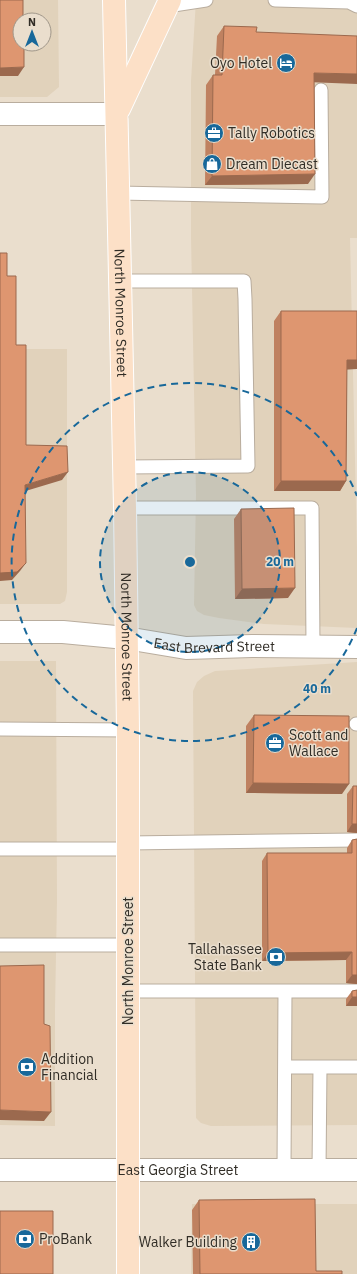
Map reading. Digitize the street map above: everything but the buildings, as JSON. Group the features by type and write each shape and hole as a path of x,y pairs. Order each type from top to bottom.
{"main road":[{"path":"117,114 168,3"},
{"name":"North Monroe Street","path":"117,4 118,193 128,730 128,1274"}],"street":[{"path":"0,114 117,114"},
{"name":"East Brevard Street","path":"0,632 63,632 126,638 186,648 252,646 357,648"},
{"name":"East Georgia Street","path":"0,1170 357,1170"}],"lane":[{"path":"168,3 206,0"},
{"path":"275,0 350,2 357,6"},
{"path":"118,193 322,197 322,90"},
{"path":"120,281 244,281 245,299 248,466 124,467"},
{"path":"125,508 312,508 313,647"},
{"path":"0,729 128,730"},
{"path":"0,849 357,840"},
{"path":"0,945 128,945"},
{"path":"128,991 357,991"},
{"path":"284,1170 285,991"},
{"path":"285,1067 357,1067"},
{"path":"319,1170 320,1067"}],"shaded area":[{"path":"0,0 58,0 59,87 47,97 0,97"},
{"path":"196,0 357,0 357,238 350,238 357,550 357,628 264,624 219,618 204,615 197,611 194,605 196,495 191,236 191,81"},
{"path":"0,349 67,349 67,592 65,601 60,604 0,604"},
{"path":"0,661 56,661 57,900 55,1126 0,1125"},
{"name":"Tallahassee State Bank","path":"357,662 357,1125 211,1126 201,1123 196,1118 193,691 197,682 204,676 215,671"},
{"name":"Walker Building","path":"192,1204 357,1204 357,1274 191,1274"}],"place":[{"name":"Oyo Hotel","path":"286,63"},
{"name":"Tally Robotics","path":"214,133"},
{"name":"Dream Diecast","path":"212,164"},
{"name":"Scott and Wallace","path":"275,743"},
{"name":"Tallahassee State Bank","path":"276,957"},
{"name":"Addition Financial","path":"27,1067"},
{"name":"ProBank","path":"25,1239"},
{"name":"Walker Building","path":"251,1242"}]}
